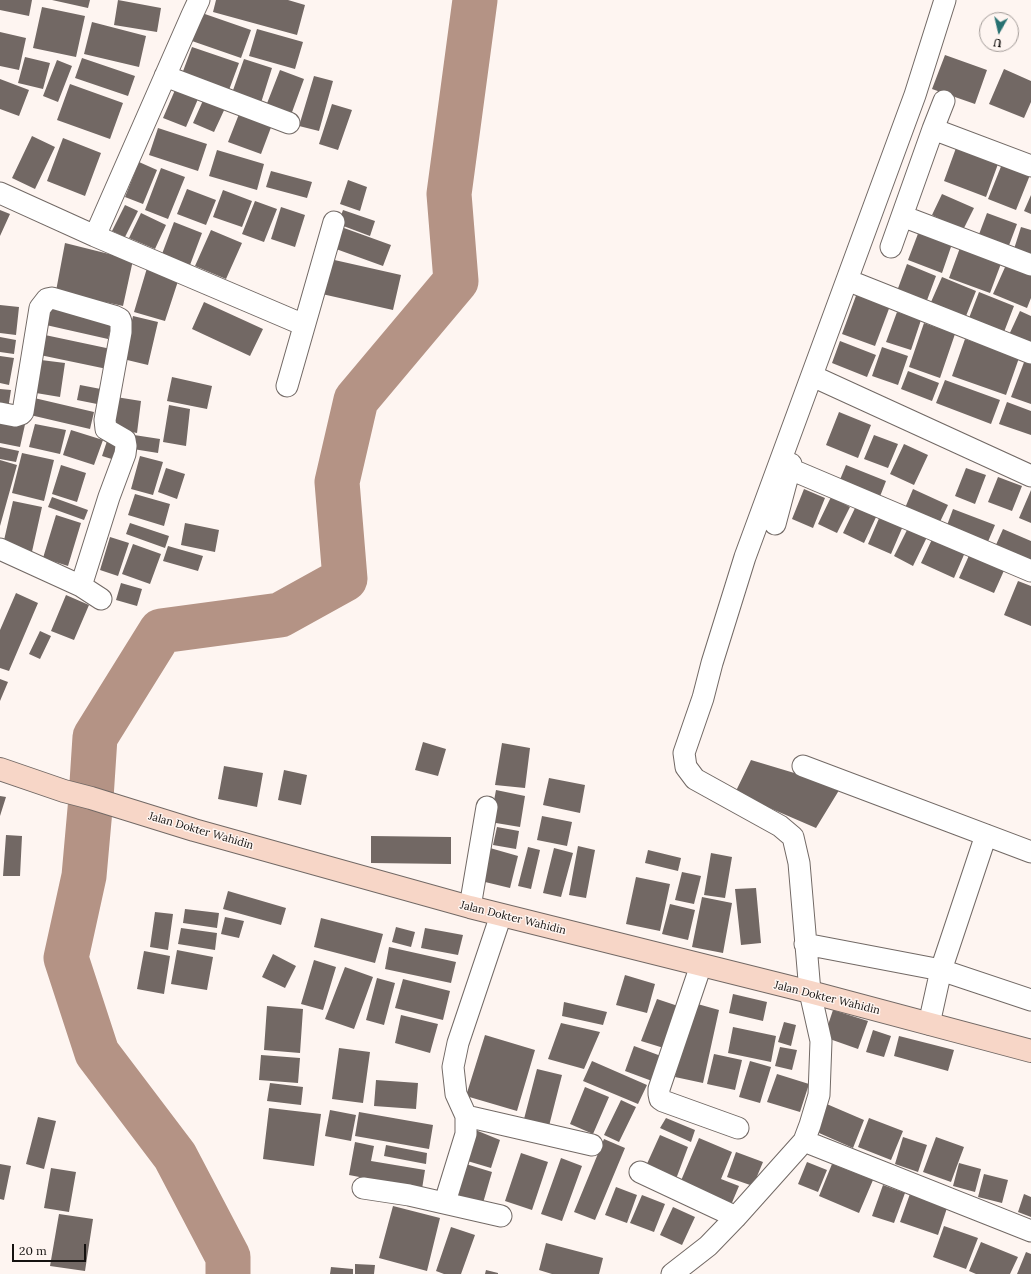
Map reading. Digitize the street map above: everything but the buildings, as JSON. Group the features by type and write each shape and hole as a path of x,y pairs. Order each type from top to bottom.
{"main road":[{"name":"Jalan Dokter Wahidin","path":"0,769 64,791 194,830 470,907 810,992 1031,1051"}],"street":[{"path":"95,236 192,15 200,0"},
{"path":"672,1274 708,1246 804,1141 819,1095 821,1041 810,992 798,863 793,837 780,826 695,779 686,767 684,753 703,698 712,663 745,556 915,95 945,0"},
{"path":"165,76 289,122"},
{"path":"891,247 944,101"},
{"path":"933,129 1031,166"},
{"path":"0,193 95,236 304,326"},
{"path":"902,216 1031,266"},
{"path":"287,386 334,222"},
{"path":"775,524 790,469 819,379 858,278 1031,353"},
{"path":"0,413 15,416 23,412 40,308 47,299 52,298 120,319 121,332 104,420 106,429 125,440 126,446 121,466 108,497 81,586"},
{"path":"819,379 1031,476"},
{"path":"790,469 1031,571"},
{"path":"0,549 81,586 101,599"},
{"path":"804,766 1031,852"},
{"path":"470,907 486,806"},
{"path":"929,1024 941,970 986,835"},
{"path":"445,1202 466,1134 466,1116 456,1094 453,1067 458,1043 501,915"},
{"path":"805,944 941,970 1031,1000"},
{"path":"701,965 659,1088 660,1099 738,1128"},
{"path":"466,1116 592,1144"},
{"path":"804,1141 1031,1231"},
{"path":"640,1172 736,1217"},
{"path":"363,1188 445,1202 501,1216"}],"waterway":[{"path":"228,1274 228,1257 175,1156 97,1053 66,958 84,876 95,737 161,631 280,615 345,579 337,482 356,400 456,281 449,194 475,0"}]}
